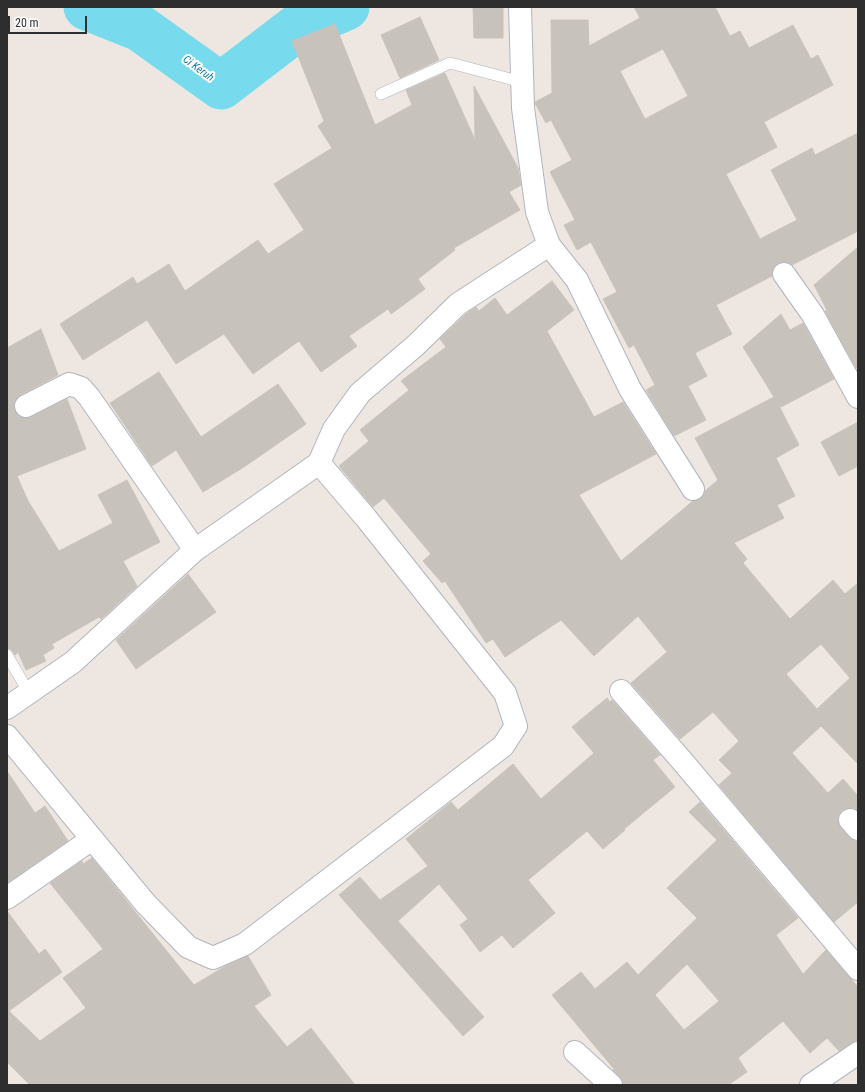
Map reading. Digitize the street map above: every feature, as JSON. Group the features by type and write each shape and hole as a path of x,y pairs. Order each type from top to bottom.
{"street":[{"path":"520,7 523,108 537,212 549,245 577,280 630,389 693,489"},
{"path":"7,708 73,662 195,550 319,463 334,429 360,393 416,345 458,304 549,245"},
{"path":"784,274 813,316 858,397"},
{"path":"26,406 69,384 81,388 89,397 195,550"},
{"path":"7,736 146,904 188,947 213,958 245,944 503,746 516,726 505,693 366,518 319,463"},
{"path":"621,691 684,762 858,969"},
{"path":"7,898 92,839"},
{"path":"575,1052 610,1085"},
{"path":"811,1085 858,1053"}],"lane":[{"path":"381,94 450,64 522,82"},
{"path":"7,655 29,694"}],"building":[{"path":"473,7 503,7 503,38 474,38"},
{"path":"634,7 715,7 730,36 740,31 749,48 793,25 811,59 818,55 833,85 764,122 777,147 726,174 760,239 797,220 771,170 812,148 815,155 858,133 858,231 792,265 783,262 777,264 773,269 772,276 716,305 732,334 695,353 707,376 688,386 706,420 674,436 646,390 655,385 634,345 629,348 603,299 617,292 591,242 577,250 564,225 575,220 550,172 572,160 551,120 546,123 535,103 552,93 551,20 588,20 589,46 640,18","holes":["663,49 688,96 645,119 620,71"]},
{"path":"420,17 439,60 400,78 381,35"},
{"path":"335,24 375,125 412,105 406,90 445,73 475,140 474,86 518,168 521,185 509,192 520,210 454,248 455,250 418,279 425,289 391,314 388,309 349,336 357,346 321,372 299,341 253,374 224,334 176,364 147,320 83,360 60,324 133,277 137,284 169,264 185,291 258,240 268,254 304,230 274,184 332,148 318,126 324,121 292,41"},
{"path":"858,247 858,367 856,368 825,311 827,310 814,285"},
{"path":"552,281 574,310 547,331 594,417 623,402 656,454 579,495 621,561 693,501 700,499 704,495 705,491 718,480 695,438 774,397 743,347 781,314 790,330 803,323 834,379 781,407 776,400 799,445 776,458 795,496 777,505 784,518 734,543 747,559 743,563 790,619 833,580 845,594 858,583 858,764 821,726 792,753 828,793 843,779 858,796 858,809 848,808 842,810 838,816 838,822 849,837 854,841 858,841 858,902 834,922 719,785 732,773 719,760 739,741 713,712 680,739 631,683 667,652 638,616 594,656 561,620 505,657 493,639 486,643 445,581 442,583 423,561 431,554 384,498 373,507 339,466 369,441 360,430 409,390 401,381 446,347 440,339 466,314 476,307 479,311 495,298 507,315","holes":["821,644 850,678 817,709 786,674"]},
{"path":"41,329 58,375 20,395 15,400 15,411 20,417 31,417 67,399 86,449 17,476 28,501 59,551 113,523 98,495 127,480 160,542 123,561 137,586 101,619 99,617 52,644 54,648 43,655 46,661 26,670 18,652 15,655 11,649 7,648 7,348"},
{"path":"159,372 201,437 278,384 306,424 244,467 203,492 176,450 152,466 110,403"},
{"path":"858,422 858,466 839,476 821,442"},
{"path":"188,574 216,612 136,669 116,640"},
{"path":"607,698 610,702 612,700 660,755 653,760 675,787 624,829 625,830 603,849 587,831 528,880 555,913 513,948 502,935 480,952 460,925 468,919 439,884 398,921 484,1017 463,1036 339,895 360,877 380,900 428,866 406,839 451,802 458,810 513,764 541,799 594,753 572,727"},
{"path":"7,771 35,813 45,806 68,841 7,883"},
{"path":"700,802 798,918 776,935 803,974 826,950 858,987 858,1040 839,1051 827,1038 810,1053 783,1021 738,1058 747,1072 728,1085 623,1085 623,1081 613,1070 614,1069 552,995 581,972 595,989 627,962 638,975 697,918 667,888 717,840 689,812","holes":["687,964 719,1001 684,1030 655,995"]},
{"path":"92,858 194,985 224,967 248,956 271,995 254,1006 287,1047 311,1028 355,1085 30,1085 7,1062 7,911 39,954 45,949 62,972 9,1011 40,1041 86,1008 63,978 103,949 50,883 82,861 83,864"}],"waterway":[{"name":"Ci Keruh","path":"87,7 140,28 221,86 298,27 346,7"}]}
